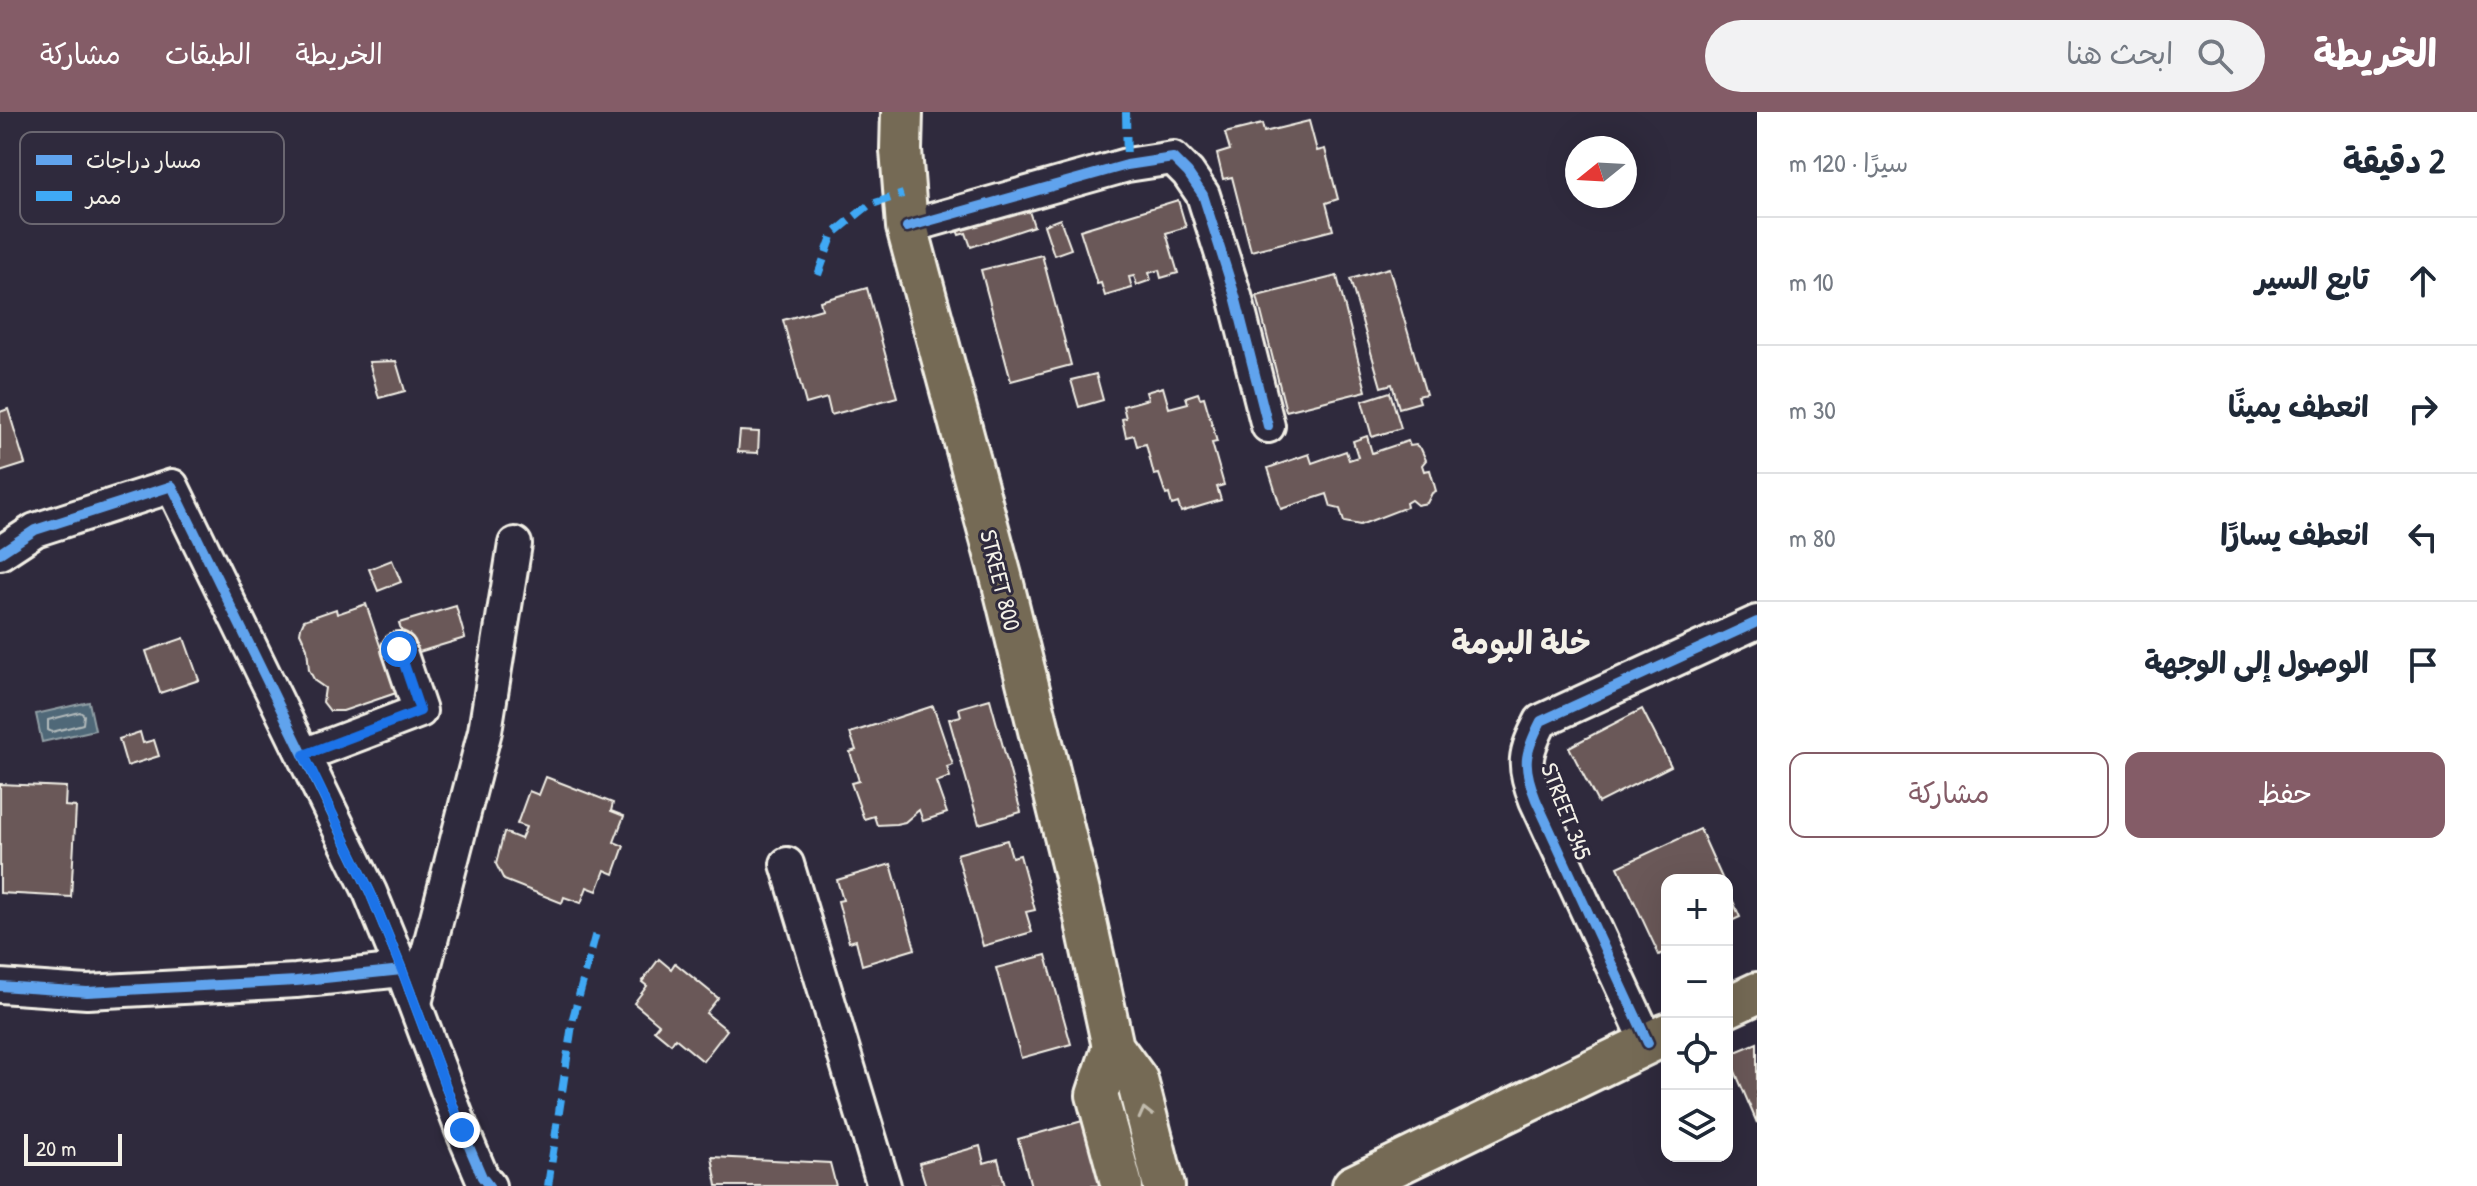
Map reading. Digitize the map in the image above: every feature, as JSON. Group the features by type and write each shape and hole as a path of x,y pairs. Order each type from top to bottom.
{"main road":[{"name":"STREET 800","path":"902,112 901,150 907,227 1017,640 1084,913 1113,1047 1137,1080 1164,1186"},
{"path":"1733,1004 1757,993"},
{"path":"1359,1185 1658,1038"},
{"path":"1113,1047 1097,1095 1122,1186"}],"street":[{"path":"907,227 1127,165 1173,158 1203,195 1235,296 1268,426"},
{"path":"0,553 35,530 172,486 370,892 462,1130 489,1186"},
{"path":"415,1003 485,731 515,544"},
{"name":"STREET 345","path":"1658,1038 1536,800 1528,780 1526,753 1541,721 1757,622"},
{"path":"304,755 420,711 399,649"},
{"path":"787,864 884,1186"},
{"path":"0,986 87,992 296,981 402,970"}],"water":[{"path":"89,702 95,730 42,742 36,714"}],"building":[{"path":"1309,121 1317,151 1325,149 1338,199 1326,203 1333,230 1251,251 1232,177 1223,179 1217,154 1230,150 1225,133 1262,124 1264,132"},
{"path":"1178,200 1186,227 1166,233 1178,273 1161,278 1159,270 1149,273 1151,280 1137,285 1134,276 1129,277 1132,288 1105,296 1101,283 1097,284 1080,230"},
{"path":"1027,205 1034,226 971,247 966,233 959,235 954,222"},
{"path":"1060,219 1071,249 1054,255 1044,225"},
{"path":"1042,255 1071,365 1011,381 981,270"},
{"path":"1389,268 1426,394 1418,396 1420,402 1399,408 1392,384 1381,387 1350,279"},
{"path":"1337,276 1366,391 1286,411 1257,296"},
{"path":"867,288 897,397 831,415 827,398 806,404 783,320 822,309 820,301"},
{"path":"396,361 405,391 379,398 369,362"},
{"path":"1096,374 1103,400 1079,407 1071,380"},
{"path":"1163,387 1169,408 1188,403 1186,397 1198,393 1200,398 1204,397 1217,442 1212,443 1224,485 1217,487 1221,500 1181,512 1178,503 1172,505 1169,494 1166,495 1159,474 1154,475 1146,444 1137,446 1134,435 1126,437 1123,406 1148,399 1146,392"},
{"path":"1390,392 1401,428 1372,437 1362,401"},
{"path":"8,409 25,464 0,472 0,412"},
{"path":"740,431 759,432 758,453 738,452"},
{"path":"1367,436 1372,453 1408,441 1410,446 1416,445 1421,449 1426,460 1422,465 1424,471 1430,470 1436,491 1427,503 1417,505 1411,500 1406,503 1407,507 1360,525 1344,522 1340,509 1331,507 1327,494 1281,509 1268,468 1309,454 1312,463 1346,451 1349,460 1358,457 1353,441"},
{"path":"392,560 401,582 378,591 369,569"},
{"path":"366,604 396,693 343,711 330,711 323,702 325,688 315,681 309,670 301,627 304,620 336,609 337,614"},
{"path":"456,606 465,638 409,655 399,623"},
{"path":"184,638 199,680 160,693 146,651"},
{"path":"990,699 1021,812 979,824 949,719 961,716 959,708"},
{"path":"933,706 953,765 947,767 950,777 936,782 947,813 923,821 919,810 905,822 896,824 877,825 874,816 864,819 851,783 859,781 850,752 856,750 850,733"},
{"path":"1642,709 1671,766 1598,803 1569,747"},
{"path":"140,732 143,743 154,740 159,756 127,766 119,739"},
{"path":"546,777 613,803 611,811 624,816 614,842 624,846 614,874 605,870 597,891 587,887 581,903 564,897 562,903 504,880 496,864 504,832 521,839 526,827 517,824 529,791 539,795"},
{"path":"0,784 66,787 65,806 76,807 71,897 0,893"},
{"path":"1700,829 1720,874 1661,874 1659,955 1618,867"},
{"path":"1007,840 1012,857 1020,855 1035,910 1026,912 1032,932 983,946 957,854"},
{"path":"891,864 915,949 862,965 856,940 849,942 838,901 843,900 837,880"},
{"path":"1733,901 1740,917 1733,920"},
{"path":"1046,955 1071,1044 1021,1058 996,968"},
{"path":"659,959 671,969 675,963 718,998 706,1013 727,1030 703,1061 675,1038 671,1044 654,1030 659,1024 634,1003 647,986 642,982"},
{"path":"1757,1043 1757,1123 1733,1067 1733,1053"},
{"path":"1093,1118 1112,1186 1031,1186 1018,1139"},
{"path":"980,1146 984,1163 998,1159 1005,1186 926,1186 919,1163"},
{"path":"712,1157 830,1163 836,1186 717,1186"}],"marked path":[{"path":"1126,112 1127,165"},
{"path":"818,275 833,234 869,205 903,194"},
{"path":"548,1186 573,1018 597,929"}],"cycle path":[{"path":"907,227 1127,165 1173,158 1203,195 1235,296 1268,426"},
{"path":"0,553 35,530 172,486 370,892 462,1130 489,1186"},
{"path":"1648,1043 1536,800 1528,778 1528,751 1541,721 1757,622"},
{"path":"0,986 87,992 296,981 402,970"}],"district":[{"name":"خلة البومة","path":"1521,642"}],"route":[{"path":"399,649 420,711 304,755 370,892 462,1130"}]}
